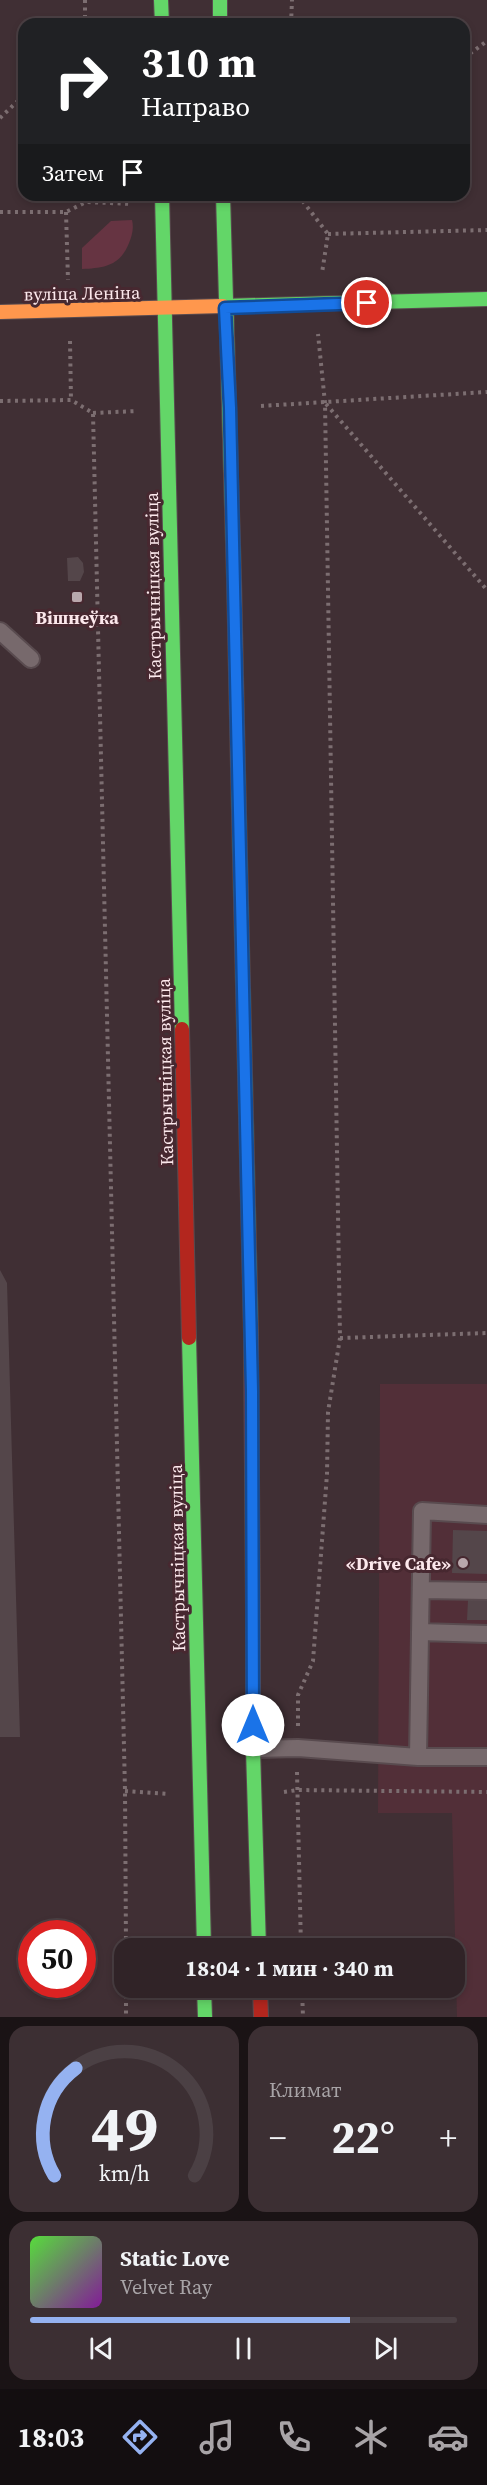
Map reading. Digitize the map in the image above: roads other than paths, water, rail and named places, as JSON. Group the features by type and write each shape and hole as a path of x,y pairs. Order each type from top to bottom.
{"main road":[{"path":"161,0 162,18"},
{"path":"220,0 220,18"},
{"name":"Кастрычніцкая вуліца","path":"162,201 204,1938"},
{"path":"223,201 230,408 252,1391 253,1749 259,1938"},
{"name":"вуліца Леніна","path":"0,312 225,308 487,299"},
{"path":"204,1998 205,2017"},
{"path":"260,1998 261,2017"}],"lane":[{"path":"0,631 31,659"},
{"path":"418,1757 422,1511 487,1515"},
{"path":"421,1590 487,1591"},
{"path":"420,1632 487,1634"},
{"path":"253,1749 298,1748 418,1757 487,1757"}],"place":[{"name":"Вішнеўка","path":"77,597"},
{"name":"«Drive Cafe»","path":"463,1563"}]}
